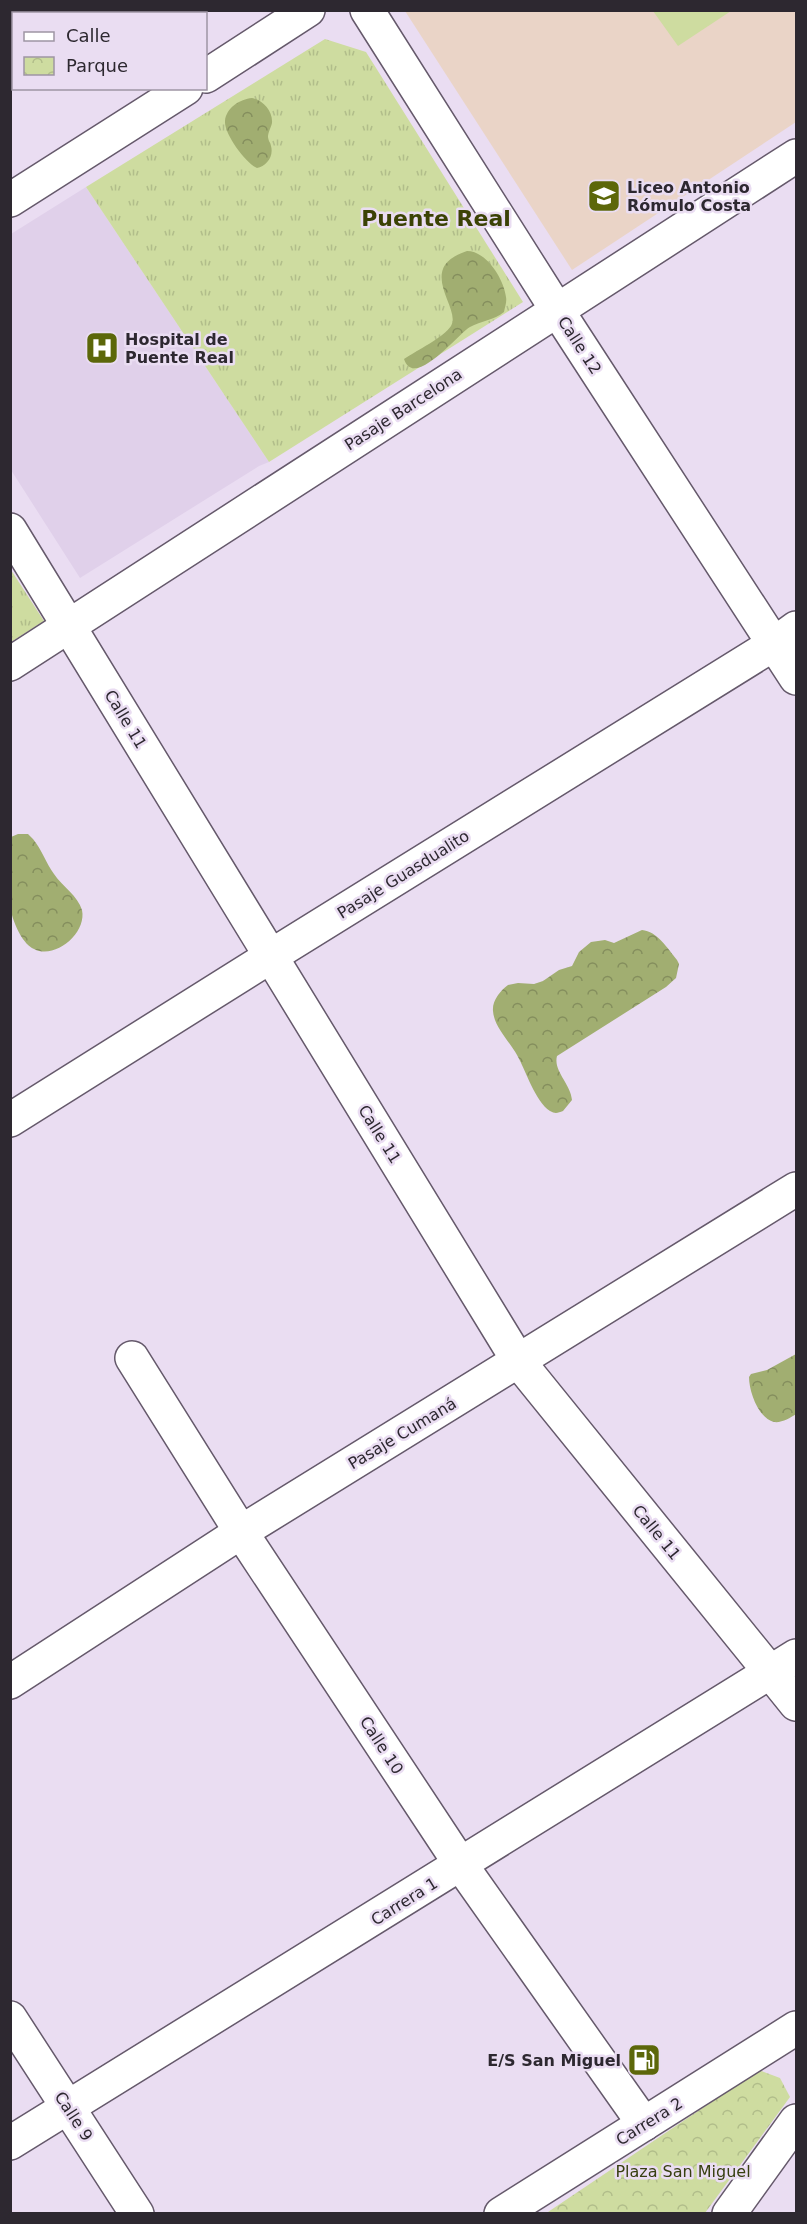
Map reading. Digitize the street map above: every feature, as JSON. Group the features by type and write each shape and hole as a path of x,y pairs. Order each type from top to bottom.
{"street":[{"path":"207,75 308,10"},
{"name":"Calle 12","path":"367,10 557,310 785,636 796,678"},
{"path":"10,200 183,90"},
{"name":"Pasaje Barcelona","path":"10,664 796,156"},
{"name":"Calle 11","path":"10,530 519,1362 783,1665 796,1704"},
{"name":"Pasaje Guasdualito","path":"10,1120 785,636"},
{"name":"Pasaje Cumaná","path":"10,1682 241,1532 796,1189"},
{"name":"Calle 10","path":"132,1358 241,1532 461,1865 644,2124"},
{"name":"Carrera 1","path":"10,2143 783,1665"},
{"name":"Calle 9","path":"10,2018 137,2214"},
{"name":"Carrera 2","path":"501,2214 644,2124 788,2040"},
{"path":"729,2214 796,2121"}],"shaded area":[{"name":"Liceo Antonio Rómulo Costa","path":"405,11 796,11 796,122 572,270"},
{"name":"Hospital de Puente Real","path":"86,187 269,462 259,466 80,578 11,470 11,234"}],"green space":[{"path":"653,11 731,11 678,46"},
{"path":"325,39 366,52 523,302 269,462 86,187"},
{"path":"252,98 260,101 266,107 272,119 268,133 271,154 266,163 257,168 237,148 228,133 225,121 234,105"},
{"path":"467,251 474,252 488,261 498,275 505,290 504,312 470,327 426,364 417,368 409,367 404,359 436,339 451,326 453,318 443,288 444,267 452,258"},
{"path":"11,570 44,621 10,642"},
{"path":"28,834 33,839 54,874 77,900 82,910 80,927 75,935 60,948 51,951 34,949 26,943 15,924 10,909 11,837"},
{"path":"642,930 657,937 677,960 679,964 676,978 666,987 557,1056 556,1062 569,1088 572,1100 563,1111 552,1112 540,1100 517,1055 496,1023 493,1011 495,1000 508,985 534,984 559,970 572,966 579,952 591,942 605,940 614,943"},
{"path":"796,1354 796,1414 789,1419 774,1422 759,1410 749,1377 751,1374 767,1370"},
{"name":"Plaza San Miguel","path":"759,2070 780,2078 790,2097 705,2213 545,2214"}],"place":[{"name":"Liceo Antonio Rómulo Costa","path":"604,196"},
{"name":"Hospital de Puente Real","path":"102,348"},
{"name":"E/S San Miguel","path":"644,2060"}],"district":[{"name":"Puente Real","path":"436,218"}]}
